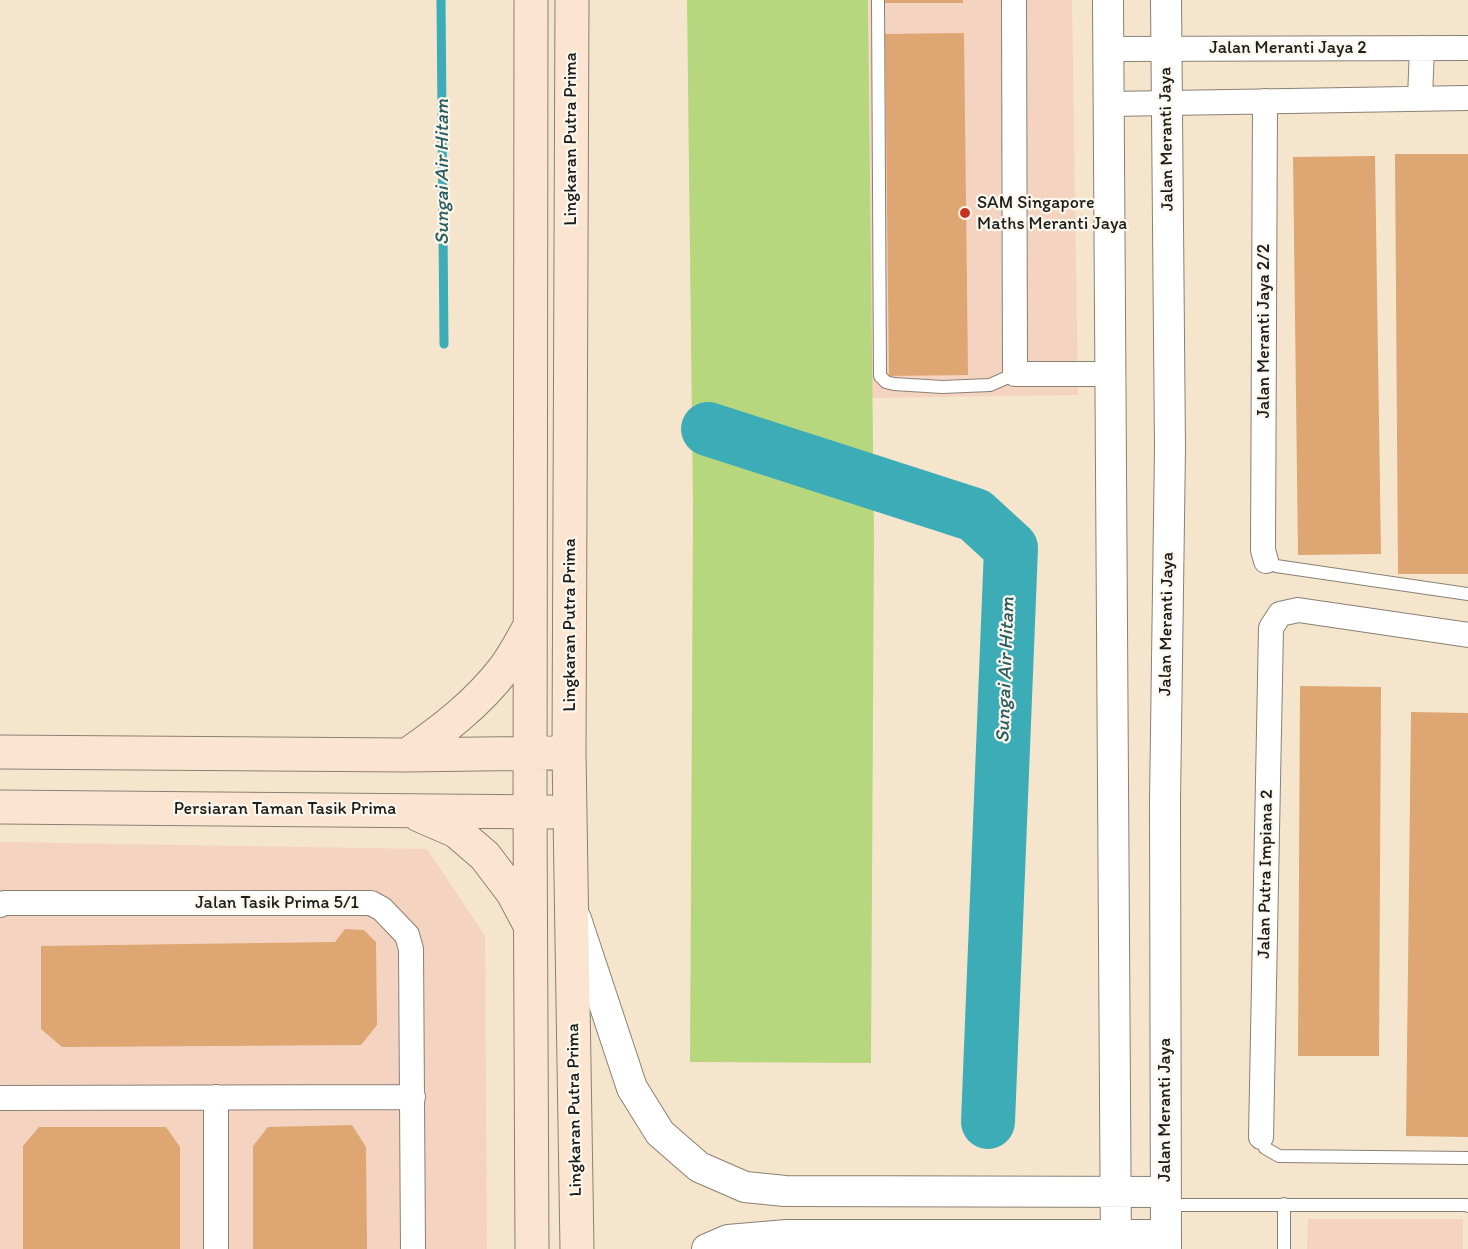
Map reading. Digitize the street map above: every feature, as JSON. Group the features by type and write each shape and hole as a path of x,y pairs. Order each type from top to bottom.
{"main road":[{"path":"531,0 532,1249"},
{"name":"Lingkaran Putra Prima","path":"572,0 569,753 577,1249"},
{"path":"408,755 446,727 481,695 505,668 530,626"},
{"path":"0,753 408,755 569,753"},
{"name":"Persiaran Taman Tasik Prima","path":"0,807 570,812"},
{"path":"408,810 456,831 485,856 513,893 531,927"}],"street":[{"path":"1014,0 1015,374 1110,374"},
{"path":"1108,0 1119,1201 1116,1242"},
{"name":"Jalan Meranti Jaya","path":"1166,0 1170,447 1162,1201 1166,1242"},
{"path":"1420,98 1422,48"},
{"name":"Jalan Meranti Jaya 2","path":"1108,49 1468,48"},
{"path":"1109,104 1468,98"},
{"name":"Jalan Meranti Jaya 2/2","path":"1265,101 1263,550 1266,561"},
{"name":"Jalan Putra Impiana 2","path":"1262,1137 1271,628 1280,614 1298,610 1468,635"},
{"name":"Jalan Tasik Prima 5/1","path":"0,905 4,903 371,903 382,909 408,935 411,949 413,1249"},
{"path":"571,904 632,1088 660,1133 699,1167 745,1187 785,1191 1162,1201"},
{"path":"216,1097 216,1249"},
{"path":"0,1098 413,1097"},
{"path":"707,1249 728,1240 787,1235 1166,1242"}],"lane":[{"path":"878,0 880,376 886,382 894,384 942,387 990,385 1015,374"},
{"path":"1266,561 1276,566 1468,594"},
{"path":"1262,1137 1265,1148 1279,1156 1468,1158"},
{"path":"1162,1201 1468,1206"},
{"path":"1284,1204 1284,1249"}],"shaded area":[{"path":"869,0 1072,0 1078,395 872,398"},
{"path":"0,842 427,849 485,936 487,1249 0,1249"},
{"path":"1308,1219 1463,1219 1463,1249 1307,1249"}],"green space":[{"path":"687,0 868,0 874,533 871,1063 690,1062 693,510"}],"building":[{"path":"881,0 963,0 963,3 881,3"},
{"path":"964,33 968,375 889,376 885,34"},
{"path":"1395,154 1468,154 1468,574 1398,574"},
{"path":"1375,156 1381,554 1298,555 1293,157"},
{"path":"1300,686 1381,687 1379,1056 1298,1056"},
{"path":"1411,712 1468,713 1468,1137 1406,1136"},
{"path":"345,929 364,930 376,942 377,1025 361,1045 62,1047 41,1029 41,946 335,942"},
{"path":"352,1125 366,1147 367,1249 253,1249 253,1146 268,1127"},
{"path":"39,1127 166,1127 180,1147 180,1249 23,1249 23,1146"}],"waterway":[{"name":"Sungai Air Hitam","path":"441,0 444,344"},
{"name":"Sungai Air Hitam","path":"708,429 975,515 1011,548 988,1122"}],"place":[{"name":"SAM Singapore Maths Meranti Jaya","path":"965,213"}]}
